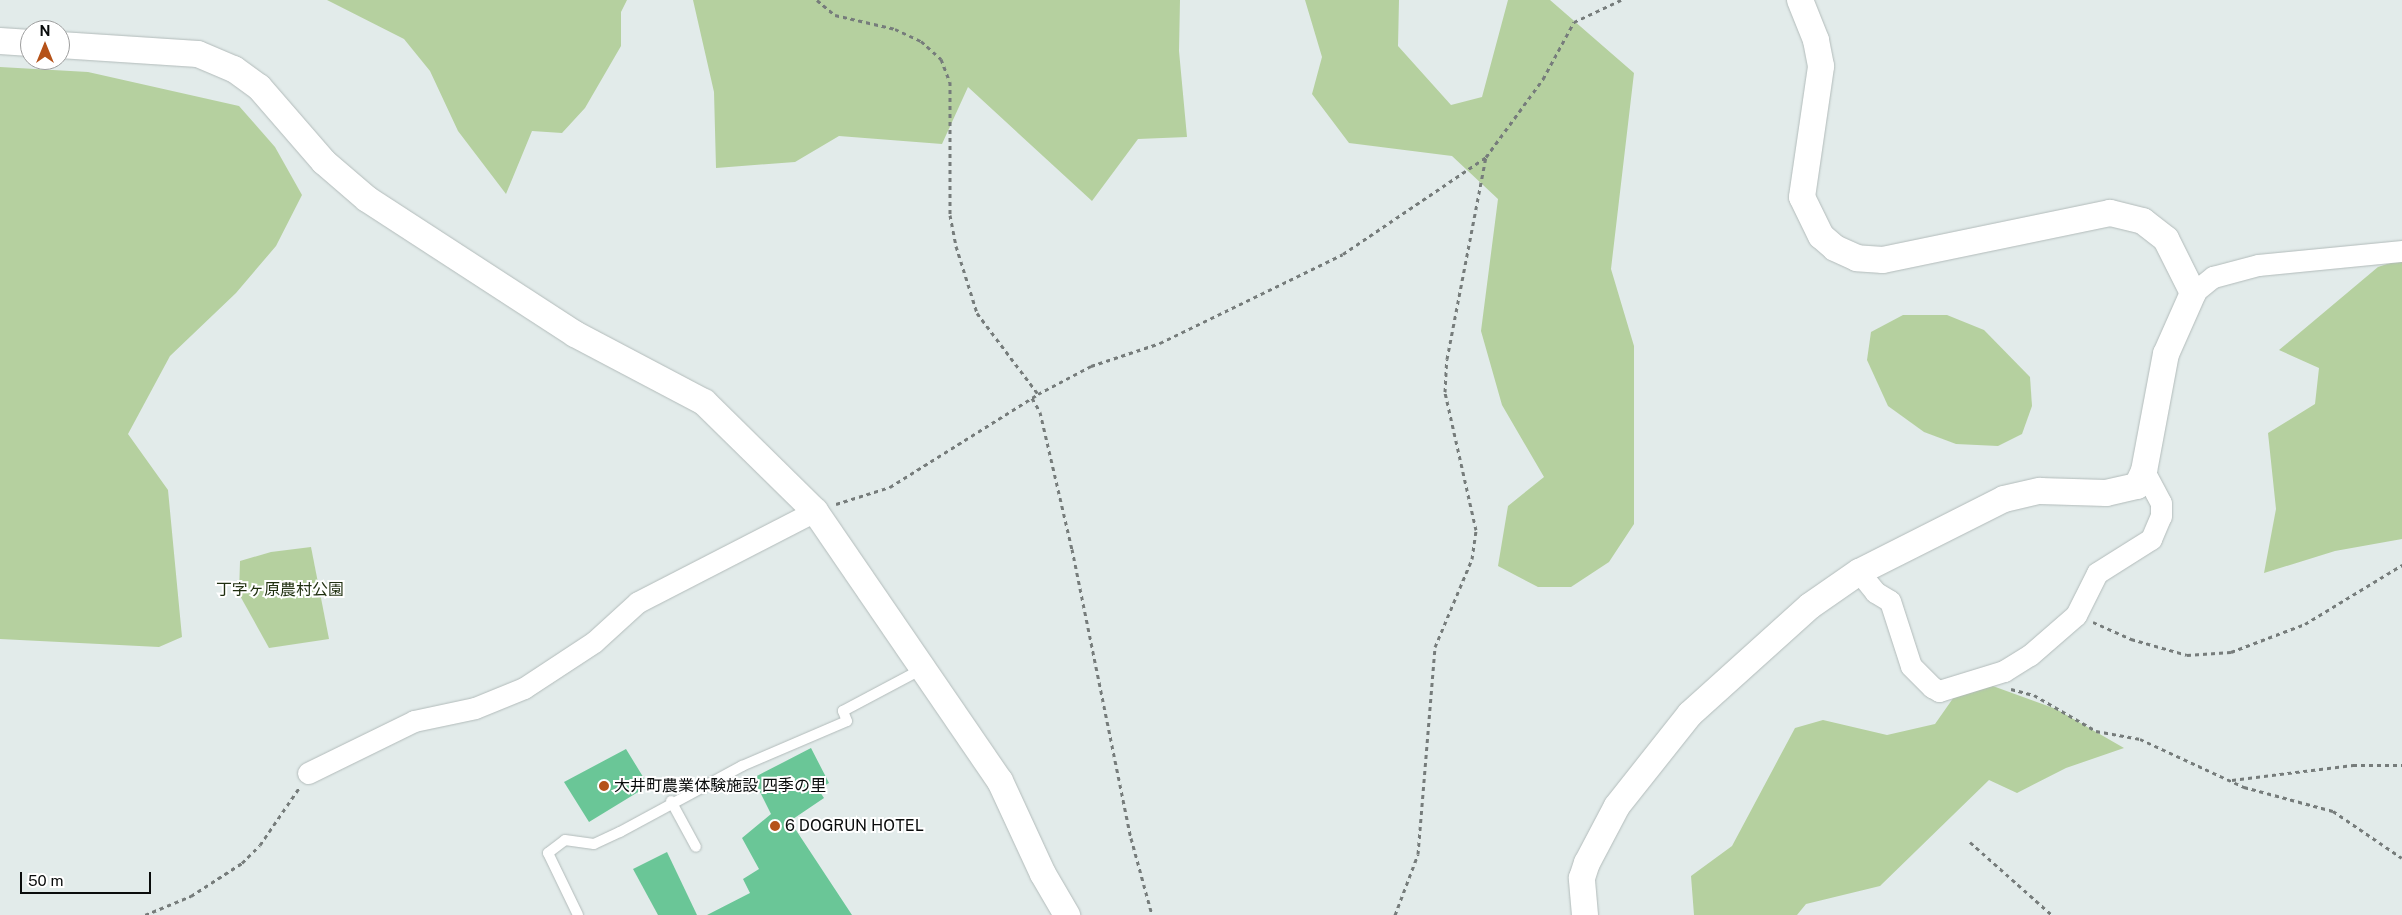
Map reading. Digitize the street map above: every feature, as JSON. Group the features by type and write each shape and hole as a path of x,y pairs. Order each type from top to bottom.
{"street":[{"path":"1800,0 1816,40 1821,66 1802,197 1821,236 1835,248 1857,258 1883,260 2110,213 2143,221 2166,239 2193,293"},
{"path":"0,41 20,42"},
{"path":"70,45 198,54 234,69 259,87 324,162 367,198 575,334 687,390 760,455 815,511 1000,780 1043,874 1067,915"},
{"path":"1584,915 1582,878 1594,847 1617,806 1651,760 1690,714 1810,606 1858,572 2004,499 2040,491 2127,492 2137,486 2144,471 2166,354 2193,293 2213,277 2258,265 2402,250"},
{"path":"1858,572 1875,592 1890,601 1896,614 1910,666 1939,691 2004,670 2030,655 2076,615 2097,573 2151,539 2158,528 2161,503 2144,471"},
{"path":"308,773 414,721 475,708 524,688 594,642 638,602 815,511"}],"lane":[{"path":"578,915 548,853 565,840 594,844 671,801 742,766 847,721 843,711 923,669"},
{"path":"671,801 696,848"}],"path":[{"path":"817,0 835,15 895,29 921,40 941,60 950,82 950,215 959,254 977,313 1038,394"},
{"path":"815,511 890,487 1038,394 1092,366 1160,343 1344,254 1486,157 1543,79 1574,22 1621,0"},
{"path":"1395,915 1418,854 1435,647 1472,559 1476,530 1445,392 1447,359 1486,157"},
{"path":"1032,398 1040,412 1072,549 1130,838 1152,915"},
{"path":"2076,615 2164,649 2187,654 2231,652 2305,624 2402,565"},
{"path":"2004,690 2034,695 2096,731 2140,740 2232,780 2285,800 2333,811 2402,858"},
{"path":"2232,780 2246,776 2353,764 2402,765"},
{"path":"145,915 191,896 242,863 278,820 308,773"},
{"path":"1970,842 2052,915"}],"green space":[{"path":"327,0 627,0 621,12 621,46 585,108 562,133 532,131 506,194 458,131 430,71 404,39"},
{"path":"693,0 1180,0 1179,51 1187,137 1138,139 1092,201 968,87 942,144 839,136 795,162 716,168 714,92"},
{"path":"1305,0 1399,0 1398,46 1451,105 1482,97 1508,0 1550,0 1634,73 1611,269 1634,346 1634,524 1609,562 1571,587 1538,587 1498,566 1508,506 1544,477 1502,405 1481,331 1498,199 1452,156 1349,143 1312,94 1322,57"},
{"path":"0,67 20,68 20,70 88,72 239,106 275,147 302,195 276,246 236,293 170,356 128,434 168,490 182,637 159,647 0,639"},
{"path":"2402,259 2402,539 2335,551 2264,573 2276,509 2268,433 2315,404 2319,368 2279,350 2378,267"},
{"path":"1903,315 1947,315 1984,330 2030,377 2032,406 2022,434 1998,446 1956,444 1924,432 1888,406 1867,360 1871,332"},
{"name":"丁字ヶ原農村公園","path":"311,547 329,639 269,648 239,594 240,561 271,552"},
{"path":"1968,677 2056,709 2124,748 2066,768 2017,793 1989,780 1880,886 1806,904 1797,915 1694,915 1691,876 1732,846 1795,728 1823,720 1887,735 1935,724"}],"building":[{"name":"6 DOGRUN HOTEL","path":"811,748 829,783 818,789 824,798 790,821 852,915 707,915 750,893 743,879 759,869 742,838 771,814 753,778"},
{"name":"大井町農業体験施設 四季の里","path":"626,749 645,780 640,783 643,789 589,822 564,782"},
{"path":"667,852 697,915 658,915 633,869"}],"place":[{"name":"大井町農業体験施設 四季の里","path":"604,786"},
{"name":"6 DOGRUN HOTEL","path":"775,826"}]}
